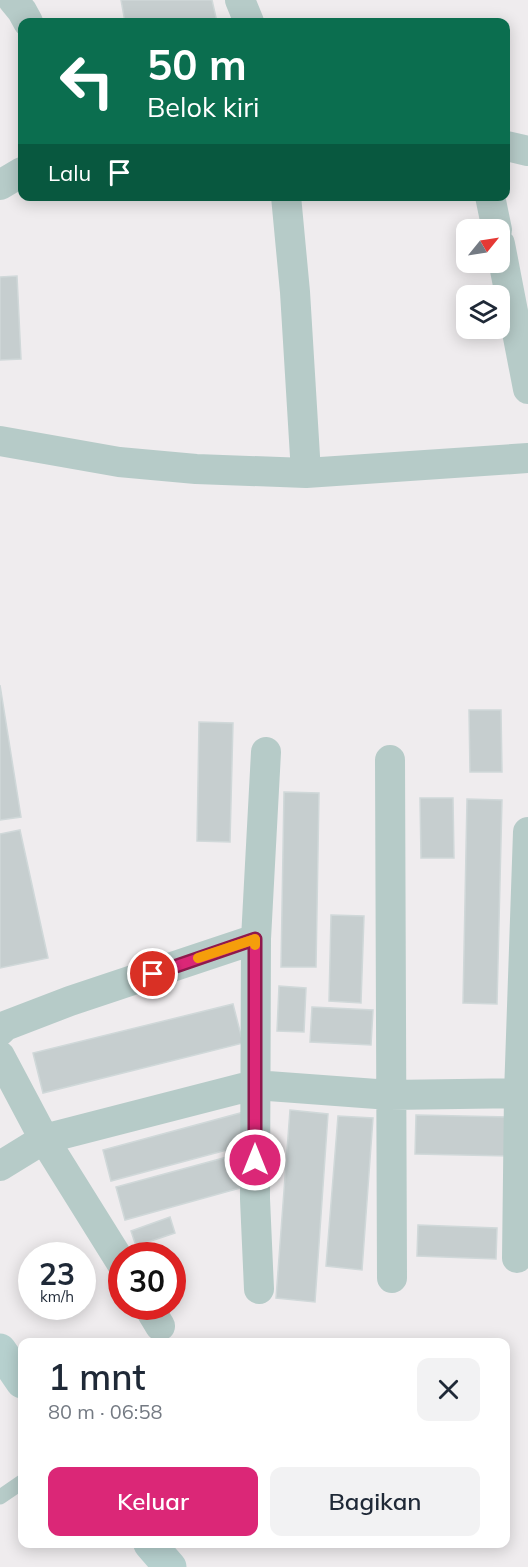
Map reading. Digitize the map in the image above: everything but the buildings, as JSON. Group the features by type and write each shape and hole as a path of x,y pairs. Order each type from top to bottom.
{"main road":[{"path":"0,1350 18,1376"},
{"path":"153,1548 170,1567"}],"street":[{"path":"13,0 26,18"},
{"path":"240,0 247,18"},
{"path":"510,147 528,151"},
{"path":"0,185 18,174"},
{"path":"287,201 296,292 306,473"},
{"path":"491,201 495,219"},
{"path":"506,273 528,389"},
{"path":"0,441 119,462 196,469 306,473 528,458"},
{"path":"259,1289 255,1199 255,939 266,752"},
{"path":"390,760 392,1278"},
{"path":"518,1258 524,1094 528,832"},
{"path":"0,1031 5,1026 70,1001 255,939"},
{"path":"0,1056 44,1139 108,1242"},
{"path":"0,1166 44,1139 254,1085 390,1095 524,1094"}],"lane":[{"path":"0,1497 18,1485"}],"slow traffic":[{"path":"198,958 255,939 255,945"}],"route":[{"path":"153,974 255,939 255,1160"}]}
